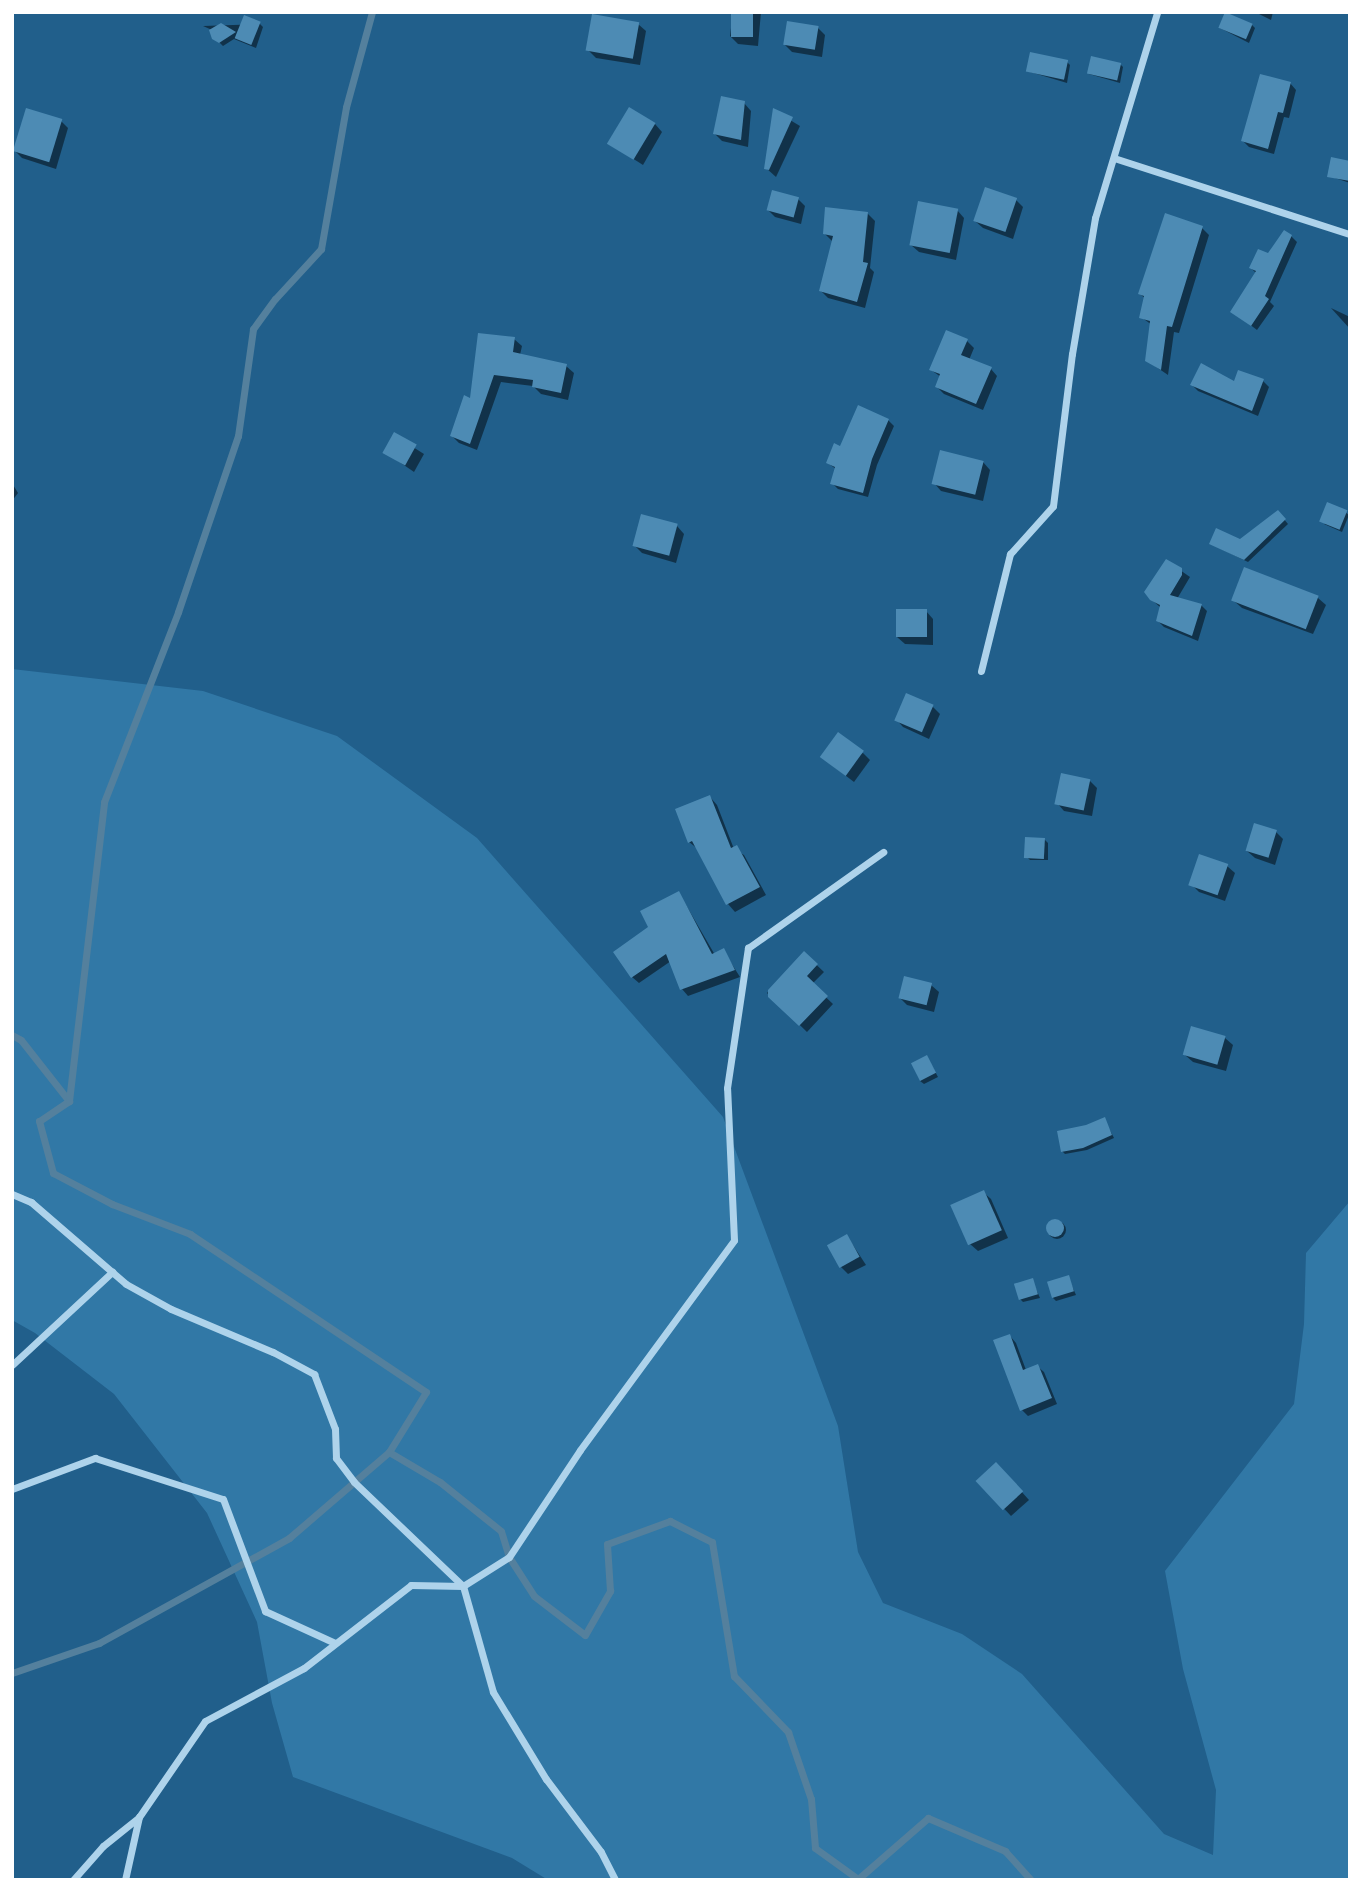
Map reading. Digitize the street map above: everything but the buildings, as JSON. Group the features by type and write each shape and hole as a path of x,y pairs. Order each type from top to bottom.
{"street":[{"path":"981,671 1010,554 1053,506 1068,382 1095,218 1157,12"},
{"path":"1114,159 1350,234"},
{"path":"73,1880 103,1846 139,1817 205,1721 304,1668 411,1585 463,1586 509,1557 580,1450 734,1240 727,1088 748,948 883,852"},
{"path":"12,1194 31,1202 126,1284 170,1309 273,1352 314,1374 335,1429 336,1458 354,1482 463,1586 493,1692 546,1779 601,1852 615,1880"},
{"path":"12,1365 112,1272"},
{"path":"12,1489 95,1458 223,1499 265,1611 335,1643"},
{"path":"125,1880 139,1817"}],"shaded area":[{"path":"12,669 203,691 337,736 477,838 723,1117 838,1426 858,1552 883,1603 962,1634 1022,1674 1164,1834 1213,1855 1216,1790 1183,1669 1165,1571 1294,1404 1304,1324 1306,1253 1350,1201 1350,1880 548,1880 512,1858 293,1777 272,1703 257,1622 207,1513 114,1394 35,1333 12,1320"}],"waterway":[{"path":"69,1101 104,802 178,612 238,436 253,329 275,299 321,249 346,107 372,12"},
{"path":"12,1035 21,1040 69,1101 39,1121 53,1173 112,1204 190,1234 426,1392 389,1452 440,1482 501,1531 509,1557 534,1596 585,1635 610,1591 607,1544 670,1521 712,1542 734,1676 788,1732 811,1799 815,1848 858,1879 928,1818 1005,1851 1031,1880"},
{"path":"12,1673 99,1643 289,1538 389,1452"}]}
